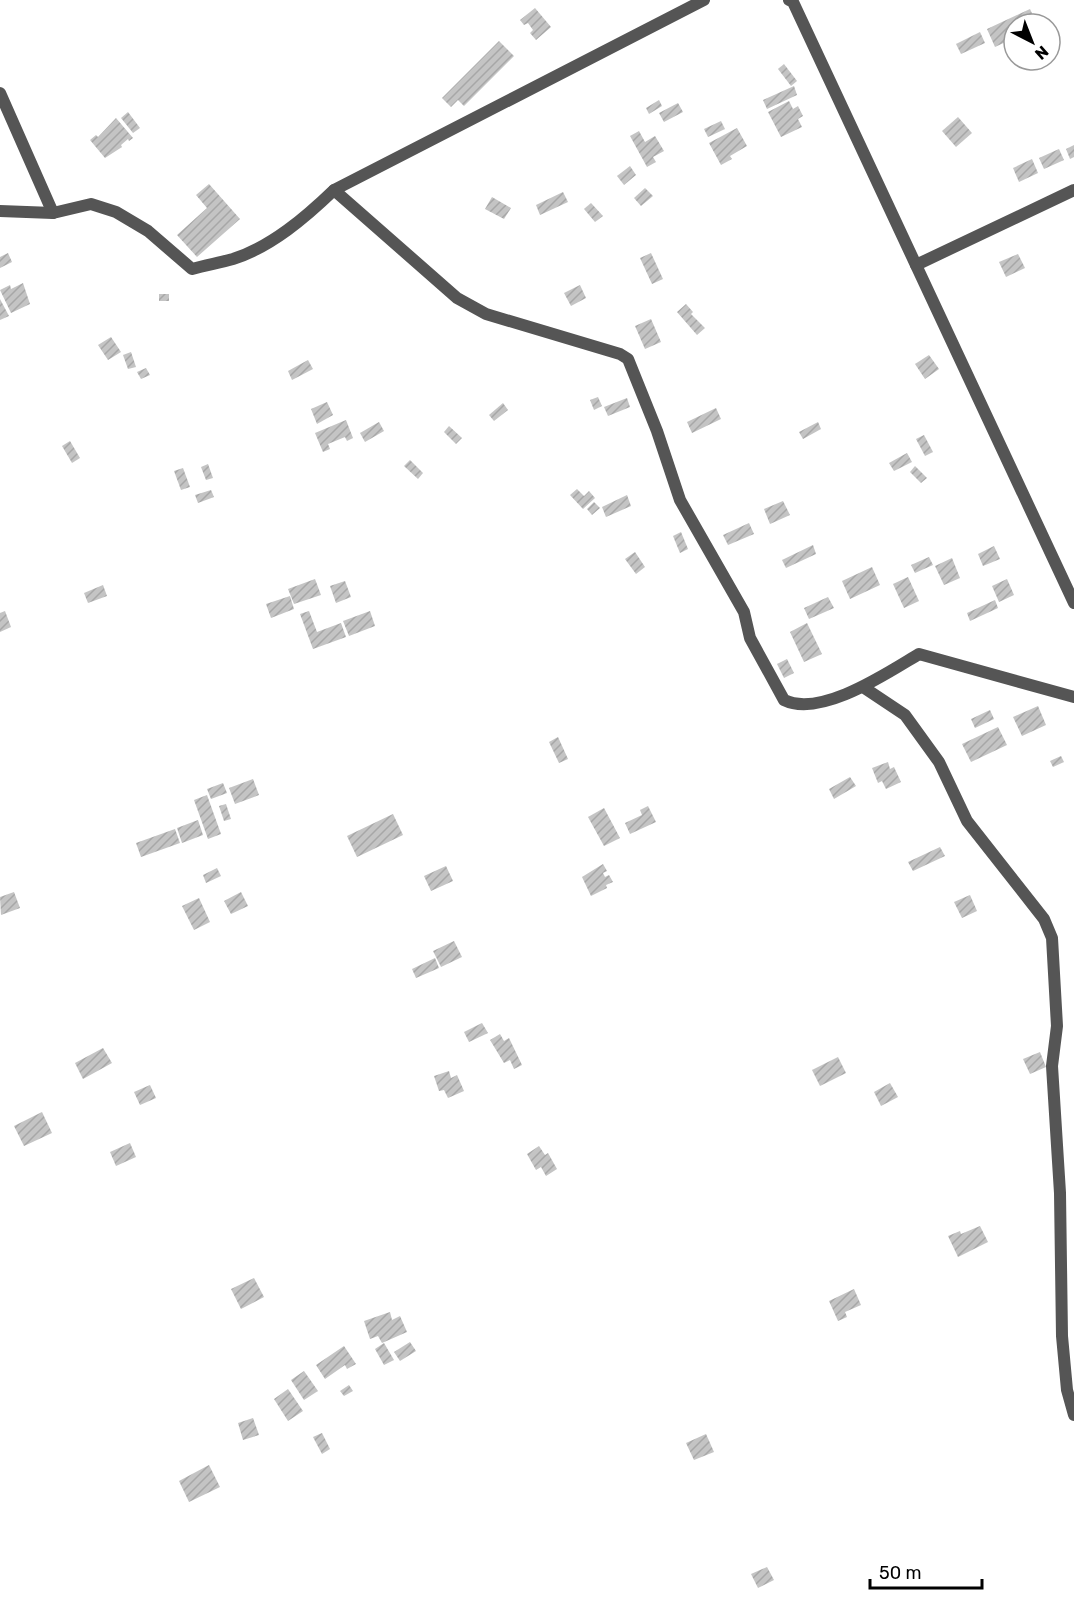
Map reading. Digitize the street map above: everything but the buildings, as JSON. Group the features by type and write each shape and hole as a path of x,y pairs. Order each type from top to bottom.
{"street":[{"path":"0,211 53,213 91,204 116,212 148,231 192,269 235,258 301,221 334,190 704,0"},
{"path":"789,0 793,2 1074,603"},
{"path":"0,93 53,213"},
{"path":"334,190 458,298 476,309 620,354 628,359 653,420 680,500 744,612 750,638 784,700 794,705 840,697 863,687 919,654 1074,698"},
{"path":"916,265 1074,190"},
{"path":"863,687 905,715 939,762 967,821 1044,919 1052,938 1057,1026 1052,1066 1060,1193 1062,1336 1067,1390 1074,1415"}]}
